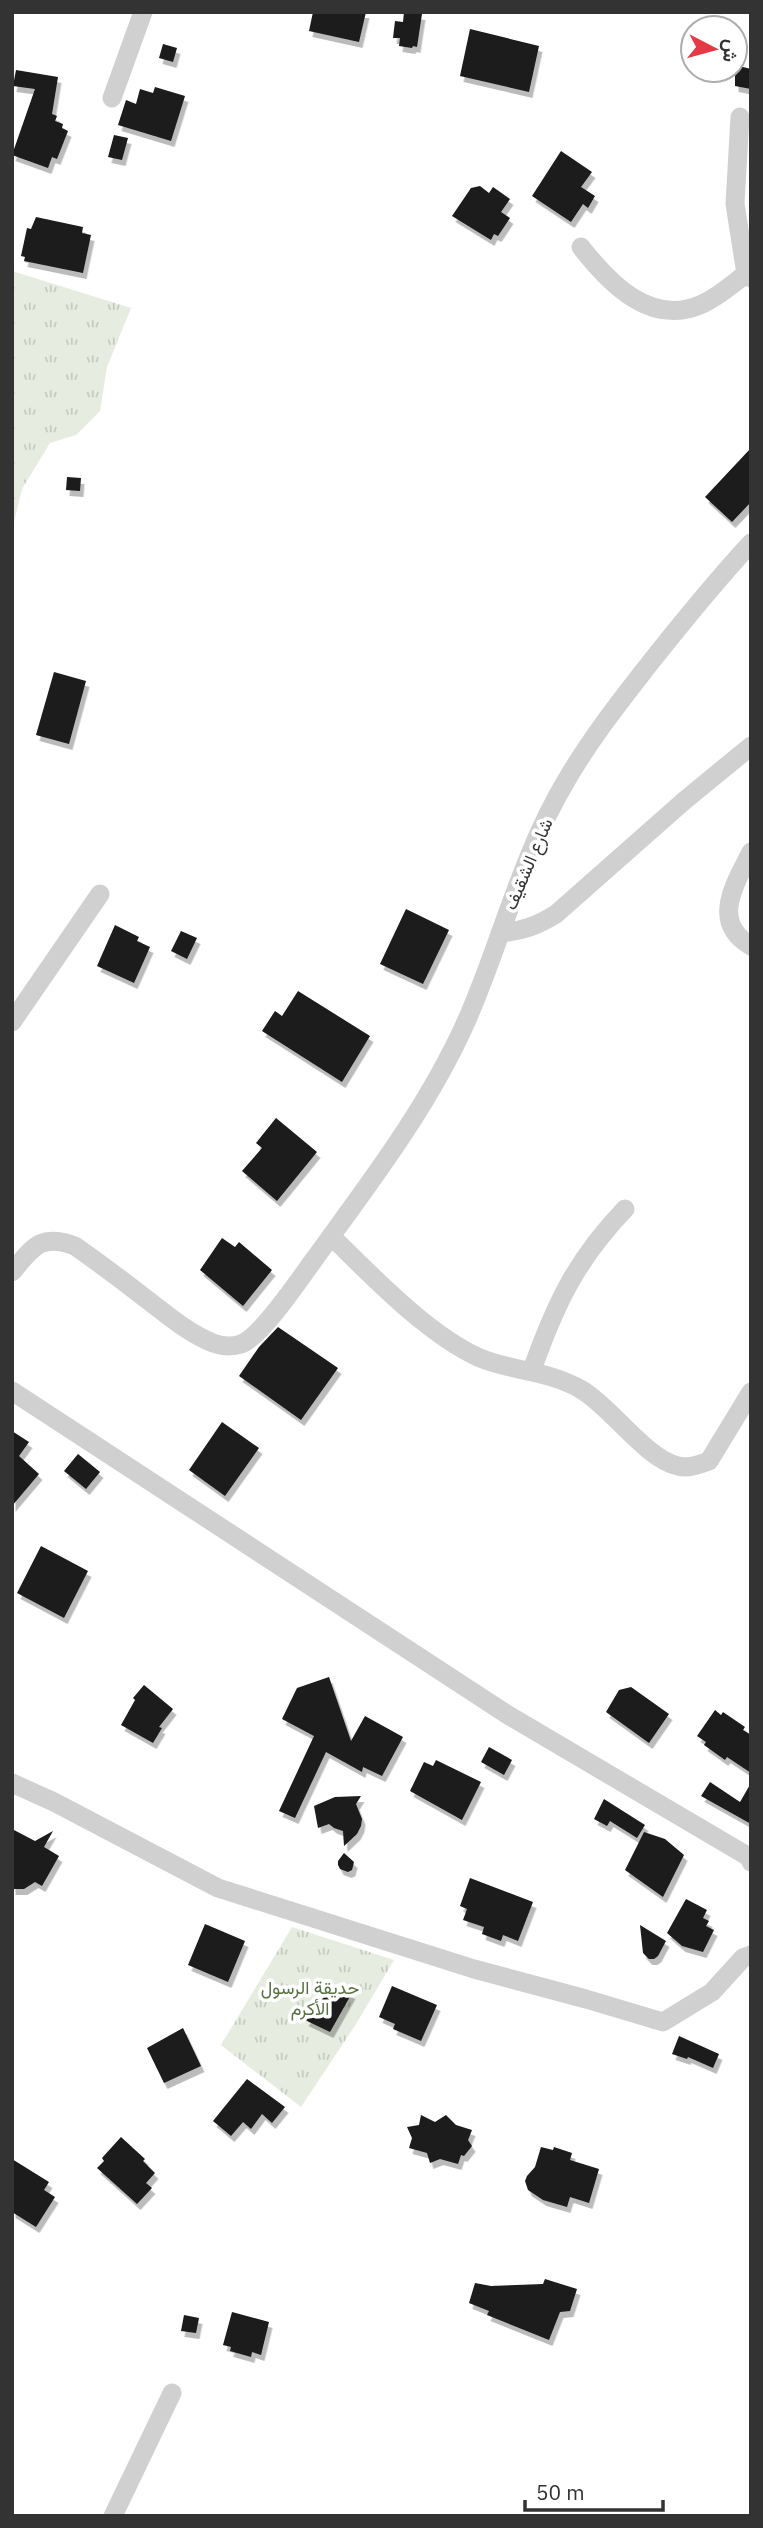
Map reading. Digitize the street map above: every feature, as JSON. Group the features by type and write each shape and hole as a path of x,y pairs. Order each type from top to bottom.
{"street":[{"path":"112,98 143,12"},
{"path":"581,247 618,288 635,300 653,307 687,310 702,305 748,276 735,204 740,117"},
{"name":"شارع الشقيف","path":"751,543 684,619 622,700 564,783 544,823 500,933 539,925 556,914 751,746"},
{"path":"751,852 729,901 728,914 732,929 742,941 751,946"},
{"path":"12,1022 100,894"},
{"path":"12,1272 41,1242 61,1240 86,1254 171,1318 214,1344 242,1344 255,1336 383,1165 426,1098 464,1026 500,933"},
{"path":"531,1370 564,1288 602,1233 625,1209"},
{"path":"331,1236 392,1296 446,1337 479,1357 561,1379 584,1391 658,1457 678,1466 693,1466 709,1461 751,1392"},
{"path":"12,1391 508,1715 749,1857 751,1862"},
{"path":"12,1783 54,1802 218,1888 474,1969 663,2022 712,1993 743,1958 751,1955"},
{"path":"113,2516 172,2393"}],"green space":[{"path":"12,271 131,308 107,367 100,411 76,435 50,443 22,489 12,530"},
{"name":"حديقة الرسول الأكرم","path":"292,1927 394,1960 356,2024 301,2107 221,2045"}],"building":[{"path":"313,12 366,12 359,42 309,31"},
{"path":"404,12 422,14 417,47 399,46 400,38 393,38 395,21 403,22"},
{"path":"470,29 539,46 529,92 460,76"},
{"path":"163,44 177,48 173,62 159,58"},
{"path":"751,69 751,89 735,86 749,84"},
{"path":"16,70 58,77 52,114 57,116 55,121 63,124 62,128 68,131 57,159 52,157 48,168 12,155 35,89 13,86"},
{"path":"155,87 185,96 171,141 118,125 126,100 136,104 140,89 153,93"},
{"path":"114,135 128,138 122,160 108,157"},
{"path":"561,151 592,172 581,187 595,196 588,208 583,204 571,222 532,196"},
{"path":"480,186 489,193 493,187 510,199 501,212 510,218 498,236 494,234 491,240 452,216 471,188"},
{"path":"36,217 83,227 82,233 91,235 83,273 24,261 25,257 21,256 27,228 31,229"},
{"path":"751,448 751,502 732,522 705,497"},
{"path":"67,477 81,478 80,491 66,490"},
{"path":"54,672 86,681 69,744 36,735"},
{"path":"406,909 449,930 423,984 380,964"},
{"path":"115,925 139,937 137,941 150,947 134,983 97,966"},
{"path":"181,931 197,938 187,959 171,951"},
{"path":"298,991 370,1036 342,1082 262,1031 275,1011 282,1016"},
{"path":"276,1118 317,1152 277,1201 242,1171 262,1148 256,1143"},
{"path":"222,1238 235,1247 239,1242 272,1270 243,1306 200,1270"},
{"path":"278,1327 338,1368 301,1420 239,1376 259,1347"},
{"path":"222,1422 259,1448 225,1496 189,1470"},
{"path":"12,1431 29,1442 19,1456 39,1474 12,1506"},
{"path":"78,1454 100,1472 86,1489 64,1471"},
{"path":"41,1546 88,1571 64,1618 17,1593"},
{"path":"329,1677 351,1741 365,1716 403,1737 382,1776 363,1767 362,1772 326,1752 295,1818 279,1811 314,1736 282,1719 297,1688"},
{"path":"144,1685 173,1709 159,1727 162,1728 153,1743 121,1725 135,1700 133,1698"},
{"path":"631,1687 669,1714 649,1743 606,1712 619,1690"},
{"path":"715,1710 721,1715 723,1712 745,1727 743,1730 751,1735 751,1773 727,1757 725,1760 704,1745 706,1742 697,1736"},
{"path":"489,1747 512,1760 504,1775 481,1762"},
{"path":"436,1760 481,1782 462,1820 410,1791 424,1762 433,1766"},
{"path":"710,1782 740,1802 751,1783 751,1824 701,1796"},
{"path":"361,1796 356,1804 362,1819 361,1826 357,1834 344,1846 343,1831 329,1824 318,1828 314,1806 335,1797"},
{"path":"604,1799 645,1825 637,1838 610,1821 607,1826 594,1819"},
{"path":"12,1829 35,1841 53,1831 44,1847 59,1856 42,1886 35,1882 24,1889 12,1889"},
{"path":"644,1832 665,1839 684,1855 663,1897 625,1870"},
{"path":"344,1853 354,1862 352,1870 348,1872 340,1869 338,1865"},
{"path":"470,1878 533,1902 518,1941 503,1935 501,1941 482,1934 484,1927 463,1920 467,1909 460,1906"},
{"path":"686,1899 707,1910 703,1918 709,1921 706,1926 714,1930 703,1952 682,1946 667,1933"},
{"path":"205,1924 245,1941 228,1982 188,1965"},
{"path":"640,1925 666,1941 654,1959 649,1959 643,1953"},
{"path":"333,1986 352,1993 330,2032 305,2020"},
{"path":"392,1986 437,2005 421,2041 393,2029 395,2024 379,2017"},
{"path":"183,2028 201,2066 164,2083 147,2048"},
{"path":"679,2036 719,2054 713,2068 688,2057 687,2059 672,2054"},
{"path":"247,2079 285,2107 272,2123 262,2114 251,2129 243,2122 231,2136 213,2121"},
{"path":"421,2115 435,2122 446,2115 456,2125 472,2130 468,2140 472,2146 464,2156 461,2155 458,2164 440,2159 430,2163 427,2153 409,2148 412,2138 407,2127 419,2125"},
{"path":"121,2137 145,2159 143,2161 155,2173 146,2183 152,2188 137,2204 97,2168 104,2161 102,2158"},
{"path":"541,2147 553,2150 554,2147 572,2153 570,2160 599,2169 589,2203 570,2197 567,2207 543,2200 528,2190 525,2181 535,2167"},
{"path":"12,2159 49,2182 44,2190 55,2197 36,2227 12,2212"},
{"path":"545,2279 577,2289 570,2311 560,2312 549,2340 487,2315 489,2311 469,2303 475,2283 491,2286 543,2284"},
{"path":"232,2312 269,2322 261,2355 252,2352 251,2357 230,2351 231,2347 223,2345"},
{"path":"184,2315 199,2318 196,2333 181,2331"}]}
